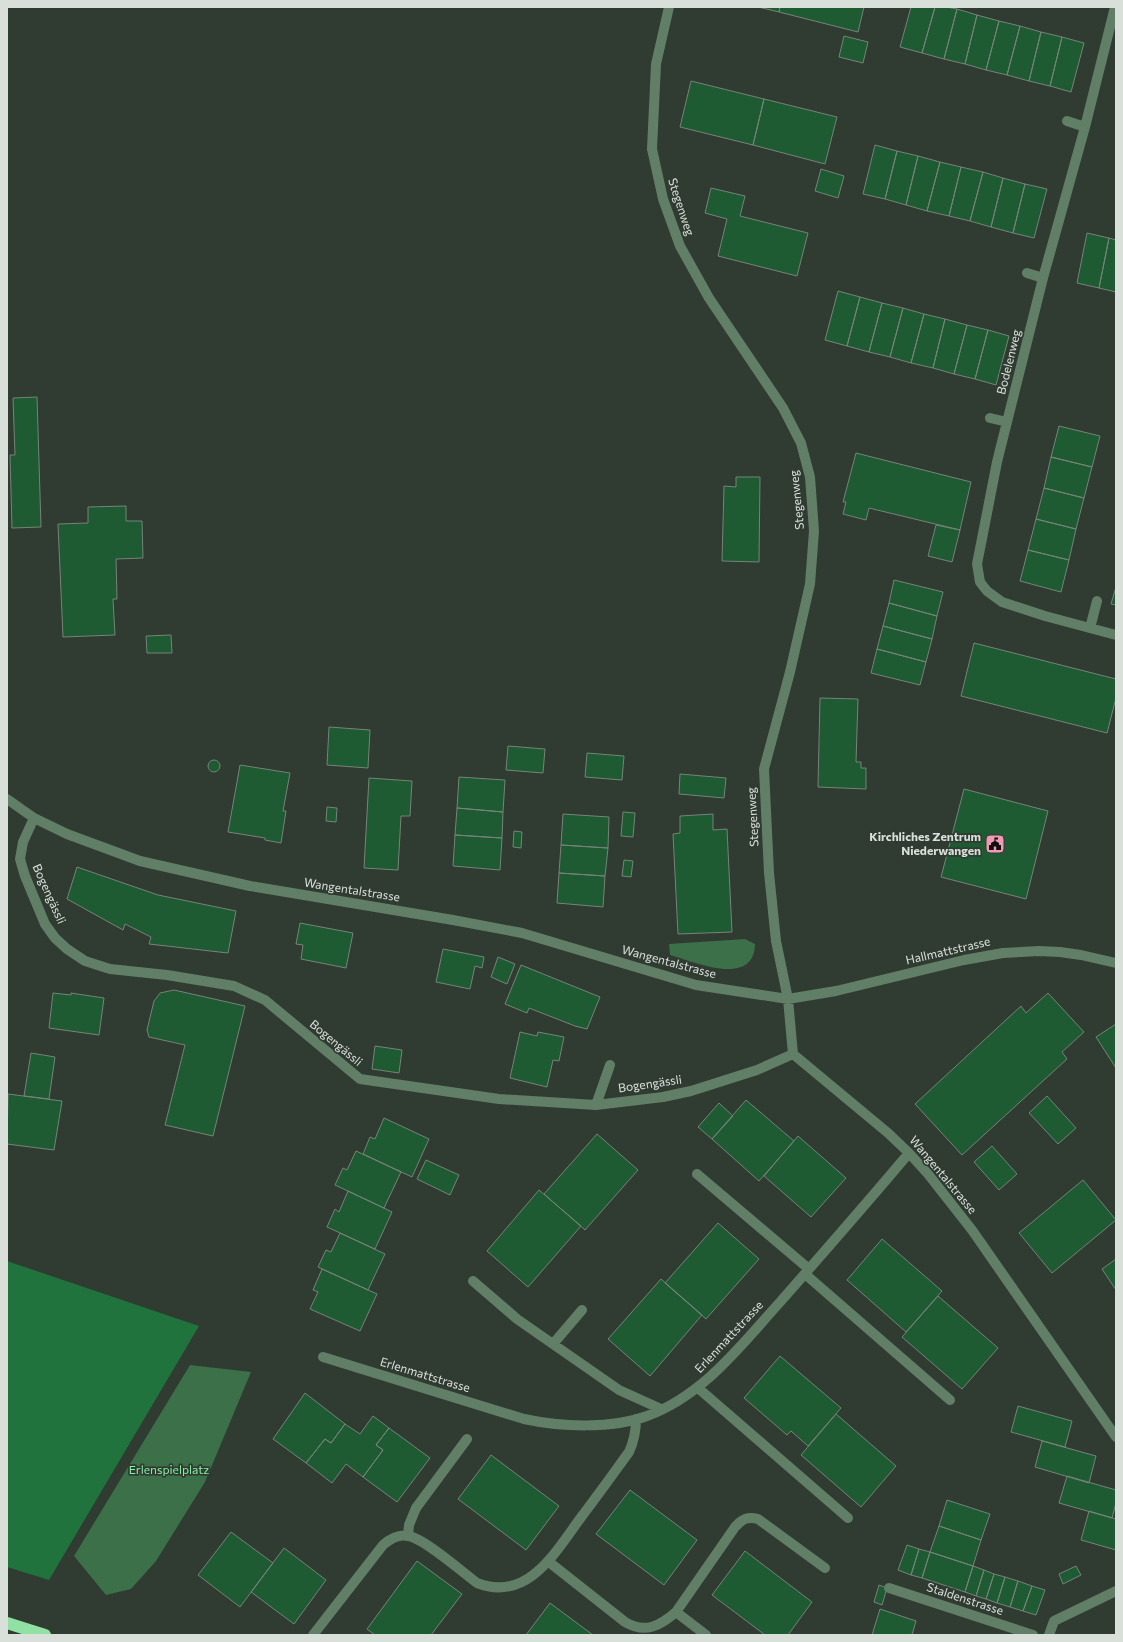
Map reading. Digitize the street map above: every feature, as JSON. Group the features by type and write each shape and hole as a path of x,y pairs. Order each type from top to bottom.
{"highway":[{"path":"7,1623 45,1635"}],"street":[{"name":"Stegenweg","path":"669,7 656,64 652,149 663,199 680,246 709,298 783,408 801,443 810,477 814,531 810,584 790,672 764,769 769,874 776,941 788,999"},
{"name":"Bodelenweg","path":"1115,7 1085,127 1043,278 997,462 977,564 980,582 987,591 1002,602 1045,616 1116,634"},
{"path":"1067,121 1085,127"},
{"path":"1027,273 1043,278"},
{"path":"990,418 1007,422"},
{"path":"1090,628 1097,601"},
{"name":"Wangentalstrasse","path":"7,799 34,818 67,834 140,861 250,886 522,933 696,985 788,999"},
{"name":"Bogengässli","path":"34,818 23,842 20,859 24,876 45,924 54,938 67,949 85,961 110,969 167,975 234,986 264,1000 360,1080 499,1099 596,1105 662,1097 691,1091 757,1070 793,1054"},
{"name":"Hallmattstrasse","path":"788,999 836,991 964,960 1003,953 1038,951 1060,952 1116,963"},
{"path":"788,999 793,1054"},
{"name":"Wangentalstrasse","path":"793,1054 888,1133 909,1153 943,1192 972,1230 1116,1437"},
{"path":"596,1105 610,1065"},
{"name":"Erlenmattstrasse","path":"323,1357 524,1419 565,1425 588,1425 636,1419 661,1410 698,1388 719,1369 807,1272 909,1153"},
{"path":"697,1174 950,1400"},
{"path":"473,1281 517,1319 619,1390 661,1410"},
{"path":"553,1344 582,1310"},
{"path":"698,1388 848,1518"},
{"path":"313,1635 383,1545 399,1536 408,1536 420,1540 477,1583 487,1587 500,1588 513,1585 529,1578 549,1562 629,1452 634,1442 636,1419"},
{"path":"408,1536 409,1525 416,1508 467,1439"},
{"path":"549,1562 639,1632 670,1618 676,1612 738,1524 744,1518 751,1517 758,1519 825,1568"},
{"name":"Staldenstrasse","path":"889,1588 1033,1635"},
{"path":"1049,1635 1054,1621 1116,1591"},
{"path":"676,1612 706,1635"}],"green space":[{"path":"745,939 755,944 752,957 745,965 734,969 721,969 707,966 670,955 669,944"},
{"path":"7,1261 199,1326 49,1580 7,1567"},
{"name":"Erlenspielplatz","path":"190,1365 251,1372 205,1482 156,1561 131,1589 106,1595 74,1556"}],"building":[{"path":"758,7 780,7 779,12"},
{"path":"780,7 864,7 858,32 779,12"},
{"path":"911,7 935,7 922,53 900,47"},
{"path":"935,7 957,9 944,59 922,53"},
{"path":"957,9 977,15 965,64 944,59"},
{"path":"977,15 999,21 986,70 965,64"},
{"path":"999,21 1020,26 1007,75 986,70"},
{"path":"1020,26 1041,32 1029,81 1007,75"},
{"path":"1041,32 1062,37 1050,86 1029,81"},
{"path":"844,36 868,42 863,63 839,57"},
{"path":"1062,37 1084,43 1071,92 1050,86"},
{"path":"691,81 764,99 753,145 680,127"},
{"path":"764,99 837,117 825,164 753,145"},
{"path":"875,145 897,151 885,199 863,194"},
{"path":"897,151 918,156 906,205 885,199"},
{"path":"918,156 940,162 927,211 906,205"},
{"path":"940,162 961,167 949,216 927,211"},
{"path":"961,167 983,172 970,221 949,216"},
{"path":"821,169 844,176 838,198 815,191"},
{"path":"983,172 1003,178 991,227 970,221"},
{"path":"1003,178 1025,184 1013,233 991,227"},
{"path":"1025,184 1047,189 1034,238 1013,233"},
{"path":"711,188 745,196 740,216 808,233 797,276 718,256 727,219 705,213"},
{"path":"1087,233 1109,238 1099,288 1077,283"},
{"path":"1109,238 1116,240 1116,292 1099,288"},
{"path":"838,291 860,297 847,346 825,340"},
{"path":"860,297 882,303 869,352 847,346"},
{"path":"882,303 903,308 890,357 869,352"},
{"path":"903,308 924,314 911,363 890,357"},
{"path":"924,314 945,319 933,368 911,363"},
{"path":"945,319 967,325 954,374 933,368"},
{"path":"967,325 988,330 975,379 954,374"},
{"path":"988,330 1009,336 996,385 975,379"},
{"path":"37,397 41,527 12,528 10,455 15,455 13,398"},
{"path":"1059,426 1100,436 1092,467 1051,457"},
{"path":"856,453 971,482 960,530 869,508 866,520 843,514 846,502 843,502"},
{"path":"1051,457 1092,467 1084,498 1044,488"},
{"path":"736,477 760,477 759,562 722,561 724,486 736,487"},
{"path":"1044,488 1084,498 1076,529 1036,519"},
{"path":"126,506 126,521 142,521 143,558 116,559 117,599 113,599 115,635 63,637 58,524 88,523 88,507"},
{"path":"1036,519 1076,529 1069,560 1028,550"},
{"path":"936,525 960,530 952,562 928,556"},
{"path":"1028,550 1069,560 1061,592 1020,581"},
{"path":"894,580 943,592 937,616 889,603"},
{"path":"1116,587 1116,605 1111,604"},
{"path":"889,603 937,616 932,639 883,626"},
{"path":"883,626 932,639 926,662 877,649"},
{"path":"171,635 172,653 147,653 146,636"},
{"path":"974,643 1116,679 1116,698 1107,733 961,696"},
{"path":"877,649 926,662 920,685 871,673"},
{"path":"820,698 858,699 856,762 861,762 861,768 866,768 866,789 818,787"},
{"path":"329,727 370,730 368,768 327,765"},
{"path":"508,746 545,749 543,773 506,770"},
{"path":"587,753 624,756 622,780 585,777"},
{"path":"214,760 218,762 220,766 218,770 214,772 210,770 208,766 210,762"},
{"path":"240,765 290,773 283,811 286,811 281,843 265,840 265,838 228,832"},
{"path":"680,774 726,778 724,798 679,794"},
{"path":"459,777 505,780 503,812 457,808"},
{"path":"369,778 412,781 410,816 401,816 398,870 364,868"},
{"name":"Kirchliches Zentrum Niederwangen","path":"964,789 1048,811 1026,899 941,877"},
{"path":"327,807 337,808 336,822 326,821"},
{"path":"457,808 503,812 502,838 455,835"},
{"path":"623,812 635,813 633,837 621,836"},
{"path":"563,814 609,817 608,848 561,845"},
{"path":"713,814 713,830 727,829 732,932 678,934 673,834 680,833 680,816"},
{"path":"514,831 522,832 521,848 513,847"},
{"path":"455,835 502,838 500,870 453,866"},
{"path":"561,845 608,848 605,876 559,873"},
{"path":"624,860 633,861 631,877 622,876"},
{"path":"77,867 158,895 236,911 228,953 149,944 151,937 125,924 123,930 67,899"},
{"path":"559,873 605,876 603,907 557,903"},
{"path":"300,923 353,933 346,968 301,959 303,945 296,944"},
{"path":"443,949 484,957 482,968 475,966 470,989 436,982"},
{"path":"498,957 515,964 507,984 491,977"},
{"path":"521,965 600,997 587,1029 575,1026 529,1008 527,1013 505,1004"},
{"path":"174,990 245,1006 213,1136 165,1125 185,1045 149,1037 147,1030 154,1001 160,993"},
{"path":"53,993 71,995 71,993 104,998 99,1035 49,1028"},
{"path":"1048,993 1084,1032 1062,1052 1067,1059 962,1155 915,1104 1021,1006 1026,1013"},
{"path":"1116,1024 1116,1068 1096,1037"},
{"path":"520,1032 537,1036 538,1032 564,1037 559,1061 553,1060 547,1087 510,1078"},
{"path":"375,1046 402,1050 399,1073 372,1069"},
{"path":"31,1053 55,1057 49,1099 24,1096"},
{"path":"8,1094 62,1101 54,1150 7,1144"},
{"path":"1047,1096 1076,1128 1058,1144 1029,1113"},
{"path":"746,1100 794,1141 759,1181 712,1139"},
{"path":"719,1103 733,1116 712,1139 698,1127"},
{"path":"384,1118 429,1139 412,1177 363,1154 370,1137 375,1139"},
{"path":"597,1134 638,1170 585,1230 544,1194"},
{"path":"798,1136 846,1178 811,1217 764,1176"},
{"path":"992,1146 1017,1174 999,1190 974,1162"},
{"path":"356,1151 401,1172 384,1208 335,1185 343,1168 347,1170"},
{"path":"426,1160 459,1175 450,1195 417,1179"},
{"path":"1083,1180 1116,1220 1052,1273 1019,1233"},
{"path":"539,1190 581,1226 528,1287 487,1251"},
{"path":"348,1191 392,1212 375,1249 327,1227 335,1209 339,1212"},
{"path":"718,1223 759,1259 706,1319 665,1283"},
{"path":"340,1233 385,1254 368,1290 318,1267 326,1250 331,1252"},
{"path":"882,1239 942,1291 906,1332 847,1280"},
{"path":"1116,1259 1116,1290 1102,1269"},
{"path":"322,1269 377,1294 360,1331 310,1309 318,1292 313,1290"},
{"path":"661,1279 702,1315 650,1376 608,1339"},
{"path":"938,1296 998,1348 962,1389 902,1337"},
{"path":"780,1356 841,1408 808,1446 791,1431 787,1435 744,1398"},
{"path":"305,1393 345,1424 331,1443 325,1439 306,1463 273,1439"},
{"path":"1018,1406 1072,1421 1065,1447 1011,1432"},
{"path":"836,1414 896,1466 861,1507 801,1455"},
{"path":"373,1416 389,1428 376,1445 383,1450 363,1477 346,1464 332,1483 306,1463 325,1439 331,1443 345,1424 360,1434"},
{"path":"389,1428 430,1458 397,1502 363,1477 383,1450 376,1445"},
{"path":"1042,1441 1096,1456 1089,1483 1035,1467"},
{"path":"491,1455 559,1506 526,1550 458,1499"},
{"path":"1067,1476 1116,1490 1116,1503 1112,1518 1059,1503"},
{"path":"630,1490 697,1540 664,1585 596,1534"},
{"path":"947,1500 990,1514 981,1540 939,1526"},
{"path":"1089,1511 1116,1519 1116,1550 1081,1540"},
{"path":"939,1526 981,1540 973,1566 930,1552"},
{"path":"231,1532 273,1563 240,1607 198,1575"},
{"path":"907,1545 919,1549 911,1575 898,1570"},
{"path":"284,1548 326,1580 294,1624 251,1592"},
{"path":"919,1549 930,1552 922,1578 911,1575"},
{"path":"745,1551 812,1602 788,1635 765,1635 712,1595"},
{"path":"930,1552 973,1566 965,1592 922,1578"},
{"path":"417,1561 462,1594 431,1635 375,1635 367,1629"},
{"path":"973,1566 984,1570 976,1596 965,1592"},
{"path":"1076,1566 1081,1575 1063,1584 1059,1574"},
{"path":"984,1570 994,1574 986,1599 976,1596"},
{"path":"994,1574 1005,1577 997,1603 986,1599"},
{"path":"1005,1577 1018,1581 1010,1607 997,1603"},
{"path":"1018,1581 1032,1586 1023,1611 1010,1607"},
{"path":"879,1585 887,1588 882,1605 874,1602"},
{"path":"1032,1586 1045,1590 1036,1615 1023,1611"},
{"path":"550,1603 593,1635 526,1635"},
{"path":"880,1609 916,1621 912,1635 872,1635"}],"place":[{"name":"Kirchliches Zentrum Niederwangen","path":"995,844"}]}
